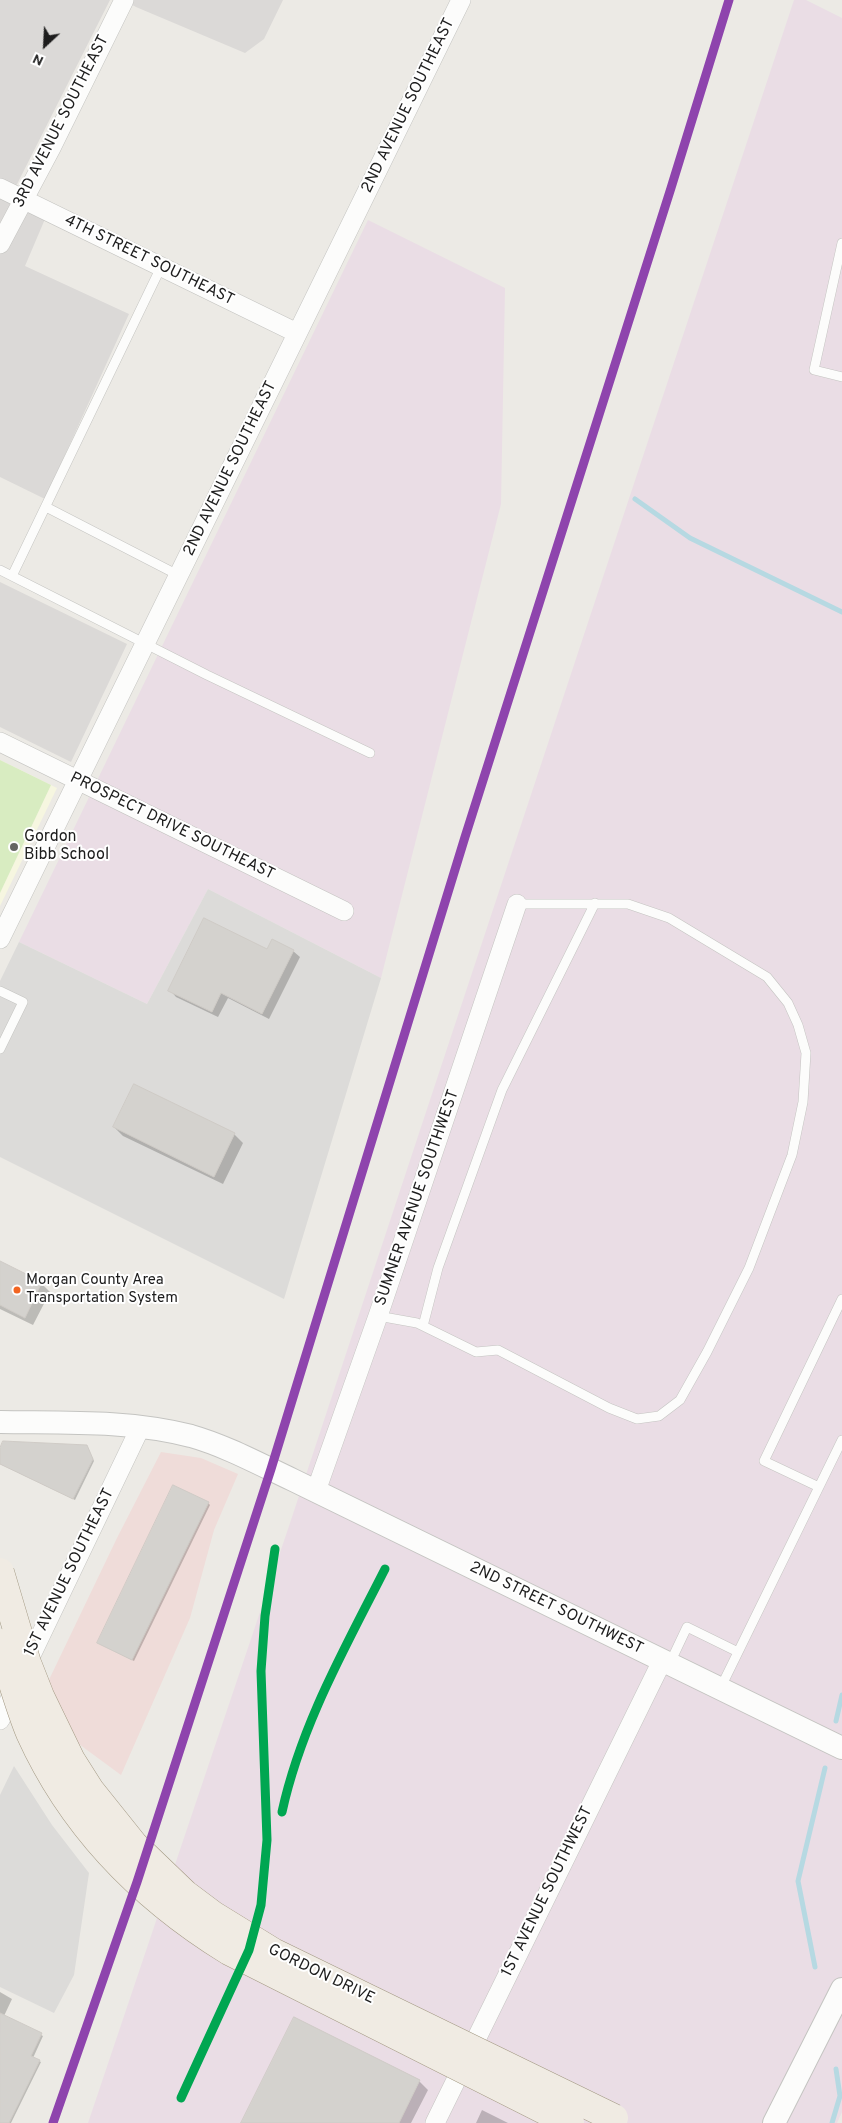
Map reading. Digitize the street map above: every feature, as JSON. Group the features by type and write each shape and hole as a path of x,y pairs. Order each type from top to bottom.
{"main road":[{"name":"GORDON DRIVE","path":"0,1572 28,1663 55,1729 71,1760 101,1804 134,1845 158,1870 213,1915 272,1952 614,2118"},
{"name":"GORDON DRIVE","path":"0,1643 30,1731 61,1790 100,1844 147,1892 173,1914 229,1951 570,2123"}],"street":[{"name":"3RD AVENUE SOUTHEAST","path":"0,244 124,0"},
{"name":"2ND AVENUE SOUTHEAST","path":"0,939 461,0"},
{"name":"4TH STREET SOUTHEAST","path":"0,188 297,333"},
{"name":"PROSPECT DRIVE SOUTHEAST","path":"0,742 344,911"},
{"name":"SUMNER AVENUE SOUTHWEST","path":"316,1491 378,1316 517,904"},
{"name":"2ND STREET SOUTHWEST","path":"0,1422 95,1423 141,1426 192,1437 216,1445 316,1491 842,1748"},
{"name":"1ST AVENUE SOUTHEAST","path":"0,1720 141,1426"},
{"name":"1ST AVENUE SOUTHWEST","path":"435,2123 665,1663"},
{"path":"774,2123 842,1989"}],"lane":[{"path":"842,243 814,370 842,377"},
{"path":"12,576 162,267"},
{"path":"46,507 178,576"},
{"path":"0,570 370,753"},
{"path":"422,1326 438,1268 502,1090 595,903"},
{"path":"378,1316 417,1323 476,1352 498,1350 609,1408 637,1419 659,1416 680,1400 749,1268 792,1154 803,1102 806,1053 798,1025 788,1003 767,977 669,918 628,904 517,904"},
{"path":"0,991 23,1002 0,1049"},
{"path":"819,1488 764,1461 842,1299"},
{"path":"720,1689 842,1440"},
{"path":"665,1663 687,1627 738,1652"}],"shaded area":[{"path":"0,0 110,0 8,202 45,219 25,266 129,314 45,499 0,477"},
{"path":"124,0 283,0 264,39 245,53 136,7"},
{"path":"794,0 806,0 842,18 842,2112 837,2123 88,2123 289,1526"},
{"path":"368,220 505,288 501,504 381,978 208,889 147,1004 19,942"},
{"path":"0,582 127,644 71,762 0,727"},
{"name":"Gordon Bibb School","path":"0,760 57,788 0,906"},
{"path":"208,889 381,978 284,1299 0,1157 0,981 19,942 147,1004"},
{"path":"161,1452 201,1458 238,1474 214,1530 190,1618 121,1775 34,1711 117,1538"},
{"path":"14,1766 52,1825 89,1873 74,1975 54,2013 0,1987 0,1795"}],"green space":[{"name":"Gordon Bibb School","path":"0,760 51,785 0,893"}],"building":[{"path":"204,918 267,949 272,939 294,950 262,1014 221,993 212,1012 168,991"},
{"path":"134,1084 235,1133 214,1177 113,1127"},
{"name":"Morgan County Area Transportation System","path":"0,1261 42,1282 25,1318 0,1305"},
{"path":"3,1441 87,1445 93,1459 73,1499 0,1464 0,1448"},
{"path":"173,1485 209,1502 132,1660 97,1643"},
{"path":"0,2013 42,2033 31,2056 40,2060 9,2123 0,2123"},
{"path":"294,2017 420,2080 399,2123 241,2123"}],"waterway":[{"path":"635,499 690,538 842,612"},
{"path":"836,1721 842,1695"},
{"path":"815,1967 798,1881 825,1768"},
{"path":"832,2123 840,2096 836,2069"}],"transit line":[{"path":"53,2123 137,1882 271,1469 465,837 729,0"},
{"path":"181,2098 249,1950 261,1905 267,1840 261,1671 265,1616 275,1549"},
{"path":"282,1812 300,1748 312,1718 385,1569"}],"place":[{"name":"Gordon Bibb School","path":"14,847"},
{"name":"Morgan County Area Transportation System","path":"17,1290"}]}
